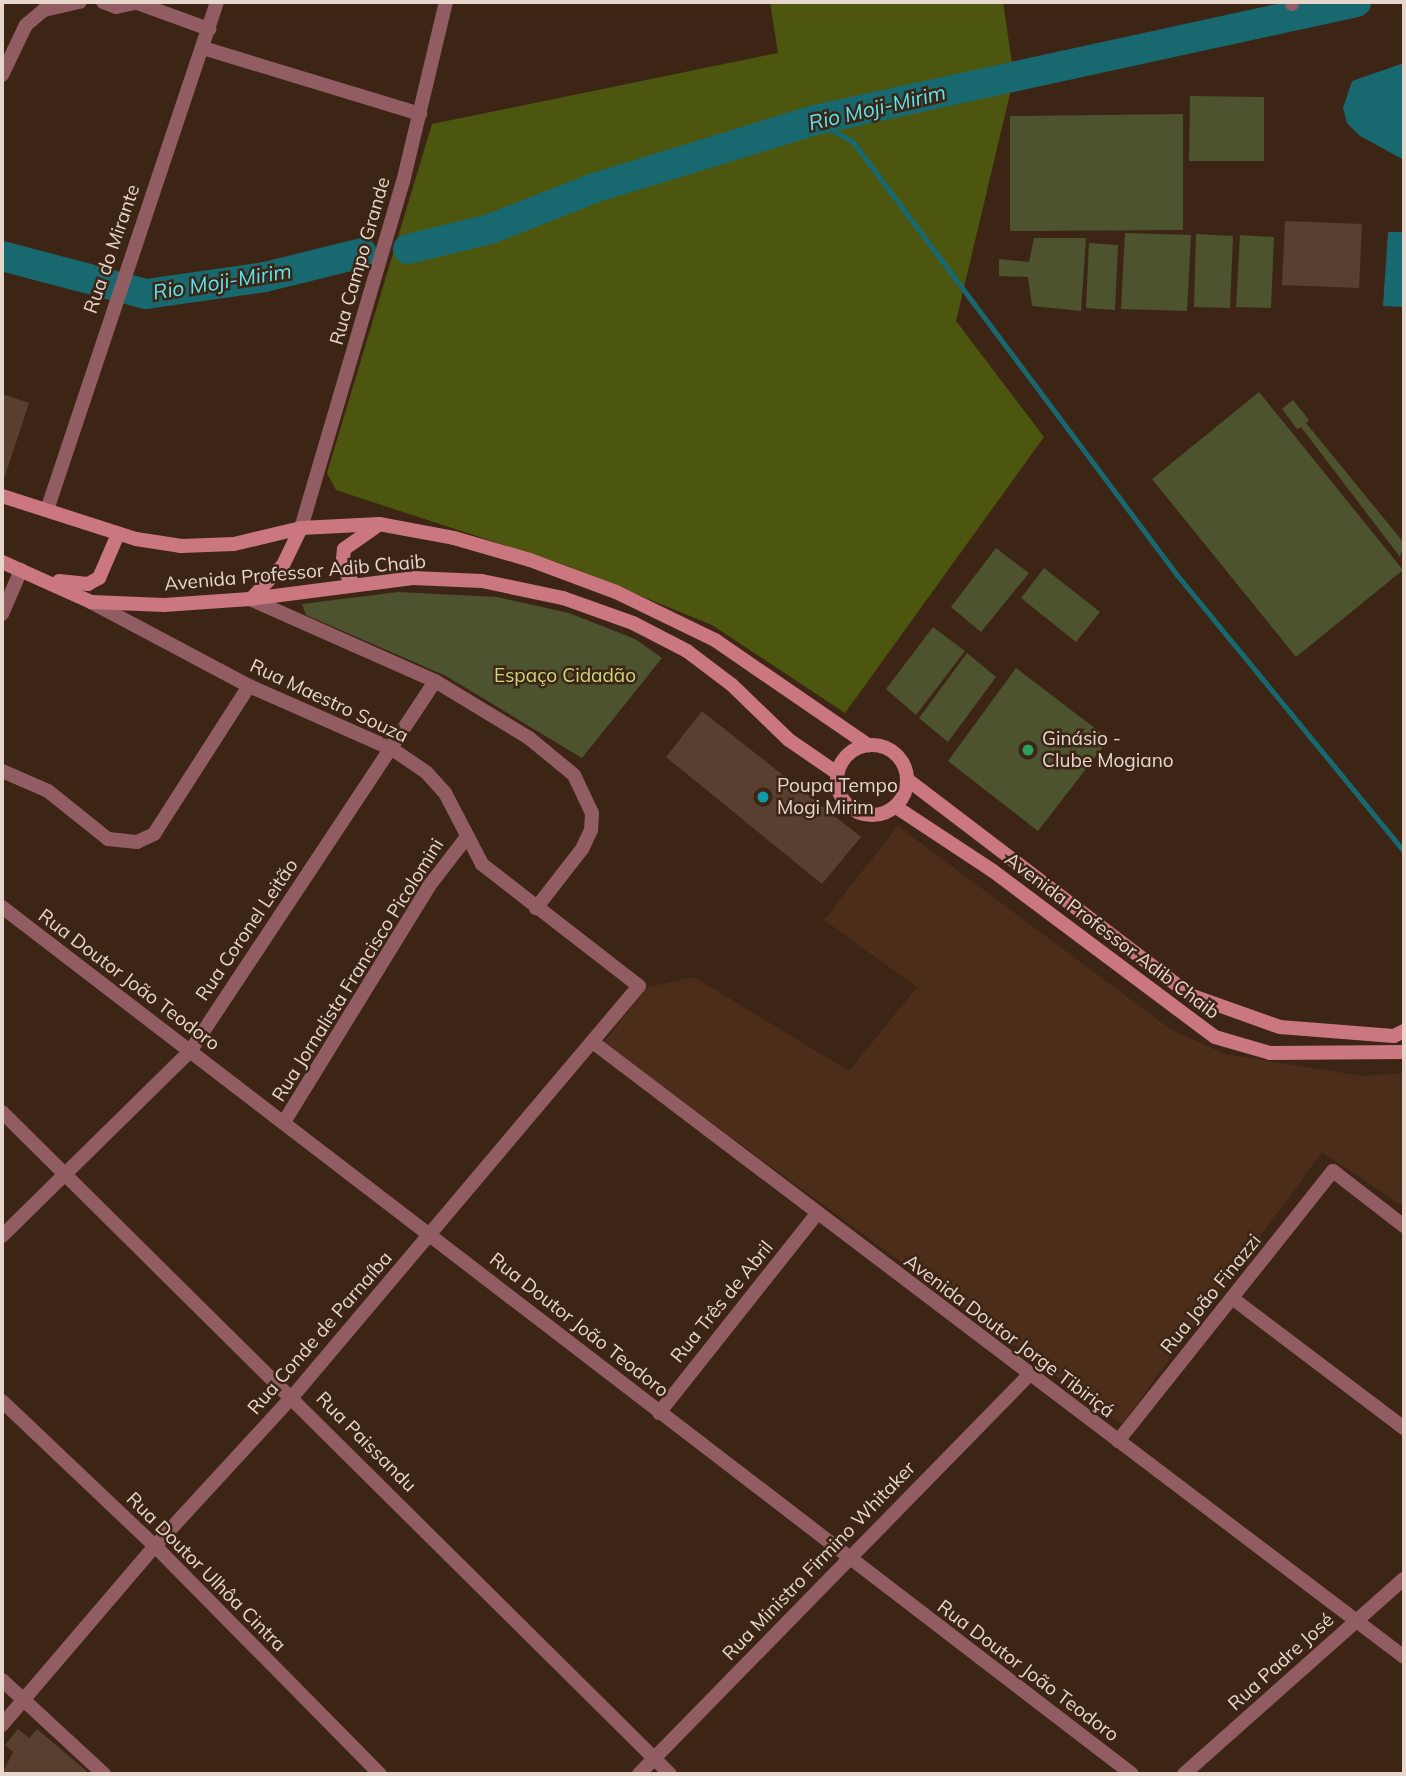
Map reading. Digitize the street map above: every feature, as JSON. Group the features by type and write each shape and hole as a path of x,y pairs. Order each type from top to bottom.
{"main road":[{"name":"Avenida Professor Adib Chaib","path":"2,496 118,534 181,546 234,544 301,528 380,524 479,545 616,593 715,640 867,745"},
{"path":"2,505 47,510"},
{"path":"353,583 342,568 344,550 380,524"},
{"path":"250,600 283,565 301,528"},
{"path":"21,570 75,585 88,584 107,568 118,534"},
{"name":"Avenida Professor Adib Chaib","path":"2,562 90,602 164,605 250,600 353,583 413,578 482,581 563,598 633,623 687,651 732,684 789,740 837,773"},
{"path":"867,745 891,750 900,758 908,780 896,807 877,816 851,810 842,800 837,773 848,754 867,745"},
{"name":"Avenida Professor Adib Chaib","path":"908,780 1189,995 1280,1027 1394,1036 1404,1031"},
{"name":"Avenida Professor Adib Chaib","path":"896,807 993,871 1215,1037 1270,1053 1404,1052"}],"street":[{"path":"2,75 26,25 44,10 80,2"},
{"path":"103,2 116,7 138,2 209,29"},
{"name":"Rua do Mirante","path":"47,510 123,274 217,2"},
{"name":"Rua Campo Grande","path":"301,528 420,114 446,2"},
{"path":"203,48 420,114"},
{"path":"2,614 21,570"},
{"path":"250,600 435,681 529,738 574,775 585,792 592,813 591,830 582,849 536,908"},
{"name":"Rua Maestro Souza","path":"90,602 249,686 392,749 426,772 445,793 466,838 482,864 639,986"},
{"name":"Rua Coronel Leitão","path":"2,1236 191,1050 435,681"},
{"path":"2,771 48,791 108,839 137,842 153,834 249,686"},
{"name":"Rua Jornalista Francisco Picolomini","path":"284,1122 429,886 466,838"},
{"name":"Rua Doutor João Teodoro","path":"2,907 431,1233 847,1559 1132,1774"},
{"name":"Rua Conde de Parnaíba","path":"2,1725 155,1546 293,1396 594,1043 639,986"},
{"name":"Avenida Doutor Jorge Tibiriçá","path":"594,1043 1028,1376 1404,1657"},
{"name":"Rua Paissandu","path":"2,1112 293,1396 670,1774"},
{"name":"Rua João Finazzi","path":"1118,1441 1333,1171 1404,1226"},
{"name":"Rua Três de Abril","path":"659,1413 816,1215"},
{"path":"1232,1298 1404,1428"},
{"name":"Rua Ministro Firmino Whitaker","path":"639,1774 1028,1376"},
{"name":"Rua Doutor Ulhôa Cintra","path":"2,1401 155,1546 380,1774"},
{"name":"Rua Padre José","path":"1184,1774 1404,1579"},
{"path":"2,1680 104,1774"}],"shaded area":[{"path":"898,826 1170,1029 1225,1054 1362,1076 1404,1073 1404,1207 1322,1152 1122,1424 603,1043 648,987 694,977 849,1071 917,987 824,920"}],"green space":[{"path":"770,2 1003,2 1014,77 956,321 1044,437 845,713 712,625 565,565 336,490 327,473 432,124 778,53"},
{"path":"1190,96 1264,97 1264,161 1189,161"},
{"path":"1183,114 1183,230 1010,231 1010,116"},
{"path":"1125,233 1191,235 1187,311 1121,309"},
{"path":"1196,234 1233,236 1230,308 1194,307"},
{"path":"1240,235 1274,237 1271,308 1236,307"},
{"path":"1034,238 1086,238 1081,311 1032,306 1028,277 999,276 999,259 1029,262"},
{"path":"1089,243 1118,245 1115,310 1086,308"},
{"path":"1259,392 1403,570 1296,657 1152,479"},
{"path":"1293,400 1309,420 1306,423 1404,543 1400,557 1301,427 1297,429 1282,409"},
{"path":"996,548 1029,573 981,632 951,607"},
{"path":"1044,568 1100,612 1076,642 1021,598"},
{"name":"Espaço Cidadão","path":"398,592 497,597 569,613 635,639 662,658 582,758 446,676 306,615 302,604"},
{"path":"933,627 965,651 916,715 886,689"},
{"path":"967,653 996,677 948,742 919,718"},
{"name":"Ginásio - Clube Mogiano","path":"1016,668 1109,739 1038,831 948,761"}],"water":[{"path":"1404,63 1404,160 1360,136 1347,123 1343,108 1352,81"},
{"path":"1388,232 1404,232 1404,307 1383,306"}],"building":[{"path":"1285,221 1362,224 1359,288 1282,285"},
{"path":"2,394 29,403 4,479 2,478"},
{"name":"Poupa Tempo Mogi Mirim","path":"702,711 861,837 822,884 666,757"},
{"path":"18,1729 29,1738 37,1729 90,1774 2,1774 13,1752 5,1745"}],"waterway":[{"name":"Rio Moji-Mirim","path":"408,249 490,229 594,188 815,120 1356,2"},
{"path":"815,120 853,142 1177,575 1404,851"},
{"name":"Rio Moji-Mirim","path":"2,256 146,294 265,277 362,253"}],"place":[{"name":"Ginásio - Clube Mogiano","path":"1028,750"},
{"name":"Poupa Tempo Mogi Mirim","path":"763,797"}]}
